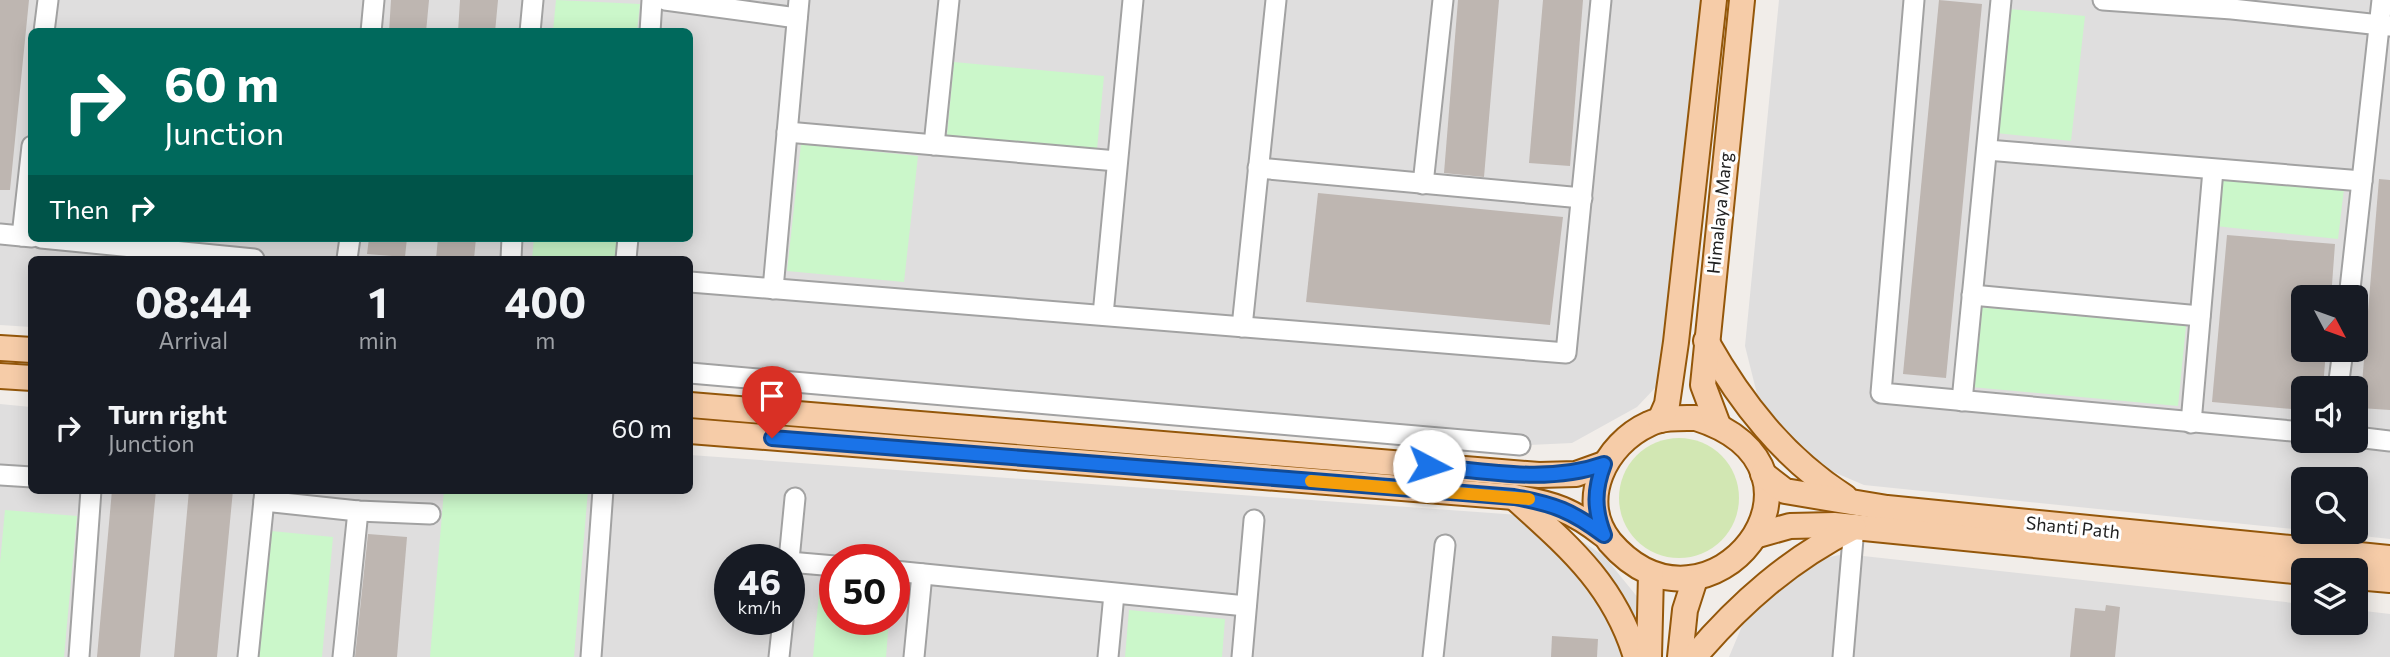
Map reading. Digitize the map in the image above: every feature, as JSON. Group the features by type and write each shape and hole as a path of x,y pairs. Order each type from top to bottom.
{"main road":[{"name":"Himalaya Marg","path":"1661,420 1667,404 1676,342 1714,0"},
{"name":"Himalaya Marg","path":"1718,425 1703,385 1742,0"},
{"path":"1693,657 1726,618 1771,578 1855,515 1769,432 1730,384 1706,340"},
{"path":"0,348 28,351"},
{"path":"0,376 28,379"},
{"path":"693,405 1539,475 1576,474 1604,464"},
{"path":"693,431 1514,497 1555,504 1576,513 1604,535 1620,555 1661,580 1694,582 1726,572 1745,555 1758,535 1766,515 1763,474 1748,448 1718,425 1696,418 1661,420 1647,425 1627,438 1604,464 1595,499 1596,515 1604,535"},
{"name":"Shanti Path","path":"1763,474 1785,491 1855,515 2291,570"},
{"path":"1514,497 1560,537 1603,584 1621,616 1636,657"},
{"name":"Shanti Path","path":"1758,535 1790,526 1855,515 2390,558"},
{"path":"1649,657 1651,574"},
{"path":"2368,578 2390,580"},
{"path":"1680,657 1685,610 1694,582"}],"street":[{"path":"44,28 48,0"},
{"path":"371,28 374,0"},
{"path":"530,28 533,0"},
{"path":"650,28 652,0"},
{"path":"665,0 798,9 773,289"},
{"path":"934,145 949,0"},
{"path":"1103,315 1133,0"},
{"path":"1242,327 1276,0"},
{"path":"1423,184 1443,0"},
{"path":"693,282 1566,353 1601,0"},
{"path":"1914,0 1881,393 2291,431"},
{"path":"1962,401 2001,0"},
{"path":"2103,0 2233,5 2385,26"},
{"path":"2350,285 2362,181 2385,26 2382,0"},
{"path":"787,132 1117,161"},
{"path":"1987,150 2362,181"},
{"path":"1258,169 1582,198"},
{"path":"2191,423 2213,170"},
{"path":"0,234 28,237"},
{"path":"82,242 224,256"},
{"path":"1972,295 2200,316"},
{"path":"693,373 1520,445"},
{"path":"2368,438 2390,441"},
{"path":"0,475 28,477"},
{"path":"79,657 91,494"},
{"path":"590,657 603,494"},
{"path":"248,657 264,495 358,511 430,514"},
{"path":"791,544 795,498"},
{"path":"344,657 358,511"},
{"path":"1843,657 1855,515"},
{"path":"1242,657 1254,520"},
{"path":"1433,657 1446,545"},
{"path":"910,573 1246,606"},
{"path":"914,657 922,574"},
{"path":"1108,657 1114,594"},
{"path":"779,657 781,635"}],"shaded area":[{"path":"0,0 1708,0 1672,370 1637,407 1572,443 1510,446 693,380 693,256 28,256 28,327 0,325"},
{"path":"1779,0 2390,0 2390,539 2368,537 2368,467 2291,467 2291,529 1864,485 1817,465 1790,440 1757,394 1745,346"},
{"path":"0,404 28,407 28,494 693,494 693,455 1546,517 1604,556 1648,610 1649,657 0,657"},
{"path":"1845,554 2291,603 2291,635 2368,635 2368,611 2390,614 2390,657 1729,657 1753,600 1798,563"}],"green space":[{"path":"556,0 640,4 637,28 553,28"},
{"path":"2009,9 2085,16 2071,141 1996,133"},
{"path":"954,62 1104,76 1097,149 947,135"},
{"path":"801,144 918,156 904,282 787,271"},
{"path":"2220,177 2344,189 2338,239 2215,226"},
{"path":"534,242 619,242 617,256 532,256"},
{"path":"1979,307 2186,326 2178,406 1971,387"},
{"path":"1679,438 1702,443 1721,456 1734,475 1739,498 1734,521 1721,540 1702,553 1679,558 1656,553 1637,540 1624,521 1619,498 1624,475 1637,456 1656,443"},
{"path":"444,494 588,494 574,657 430,657"},
{"path":"5,510 77,516 64,657 0,657 0,563"},
{"path":"261,530 333,537 322,657 249,657"},
{"path":"819,594 819,635 888,635 886,657 813,657"},
{"path":"1129,610 1225,619 1222,657 1125,657"}],"building":[{"path":"0,0 29,0 10,190 0,190"},
{"path":"391,0 429,0 426,28 389,28"},
{"path":"460,0 498,0 495,28 458,28"},
{"path":"1458,0 1499,0 1484,177 1444,173"},
{"path":"1543,0 1583,0 1570,166 1529,163"},
{"path":"1939,0 1982,4 1946,378 1903,374"},
{"path":"2379,179 2390,180 2390,410 2368,409 2368,376 2363,376 2364,362 2368,362 2368,312"},
{"path":"1318,193 1563,217 1550,325 1306,302"},
{"path":"2227,235 2335,244 2332,285 2291,285 2291,362 2325,362 2324,376 2291,376 2291,409 2212,402"},
{"path":"368,242 407,242 405,256 367,254"},
{"path":"438,242 476,242 474,256 436,256"},
{"path":"112,494 156,494 140,657 97,657"},
{"path":"189,494 233,494 217,657 174,657"},
{"path":"368,534 407,537 397,657 355,657"},
{"path":"2106,605 2120,607 2115,657 2070,657 2075,608 2105,611"},
{"path":"1552,636 1598,639 1597,657 1551,657"}],"slow traffic":[{"path":"1311,481 1529,499"}],"route":[{"path":"772,438 1514,497 1555,504 1576,513 1604,535 1596,515 1595,499 1604,464 1576,474 1539,475 1429,466"}]}
